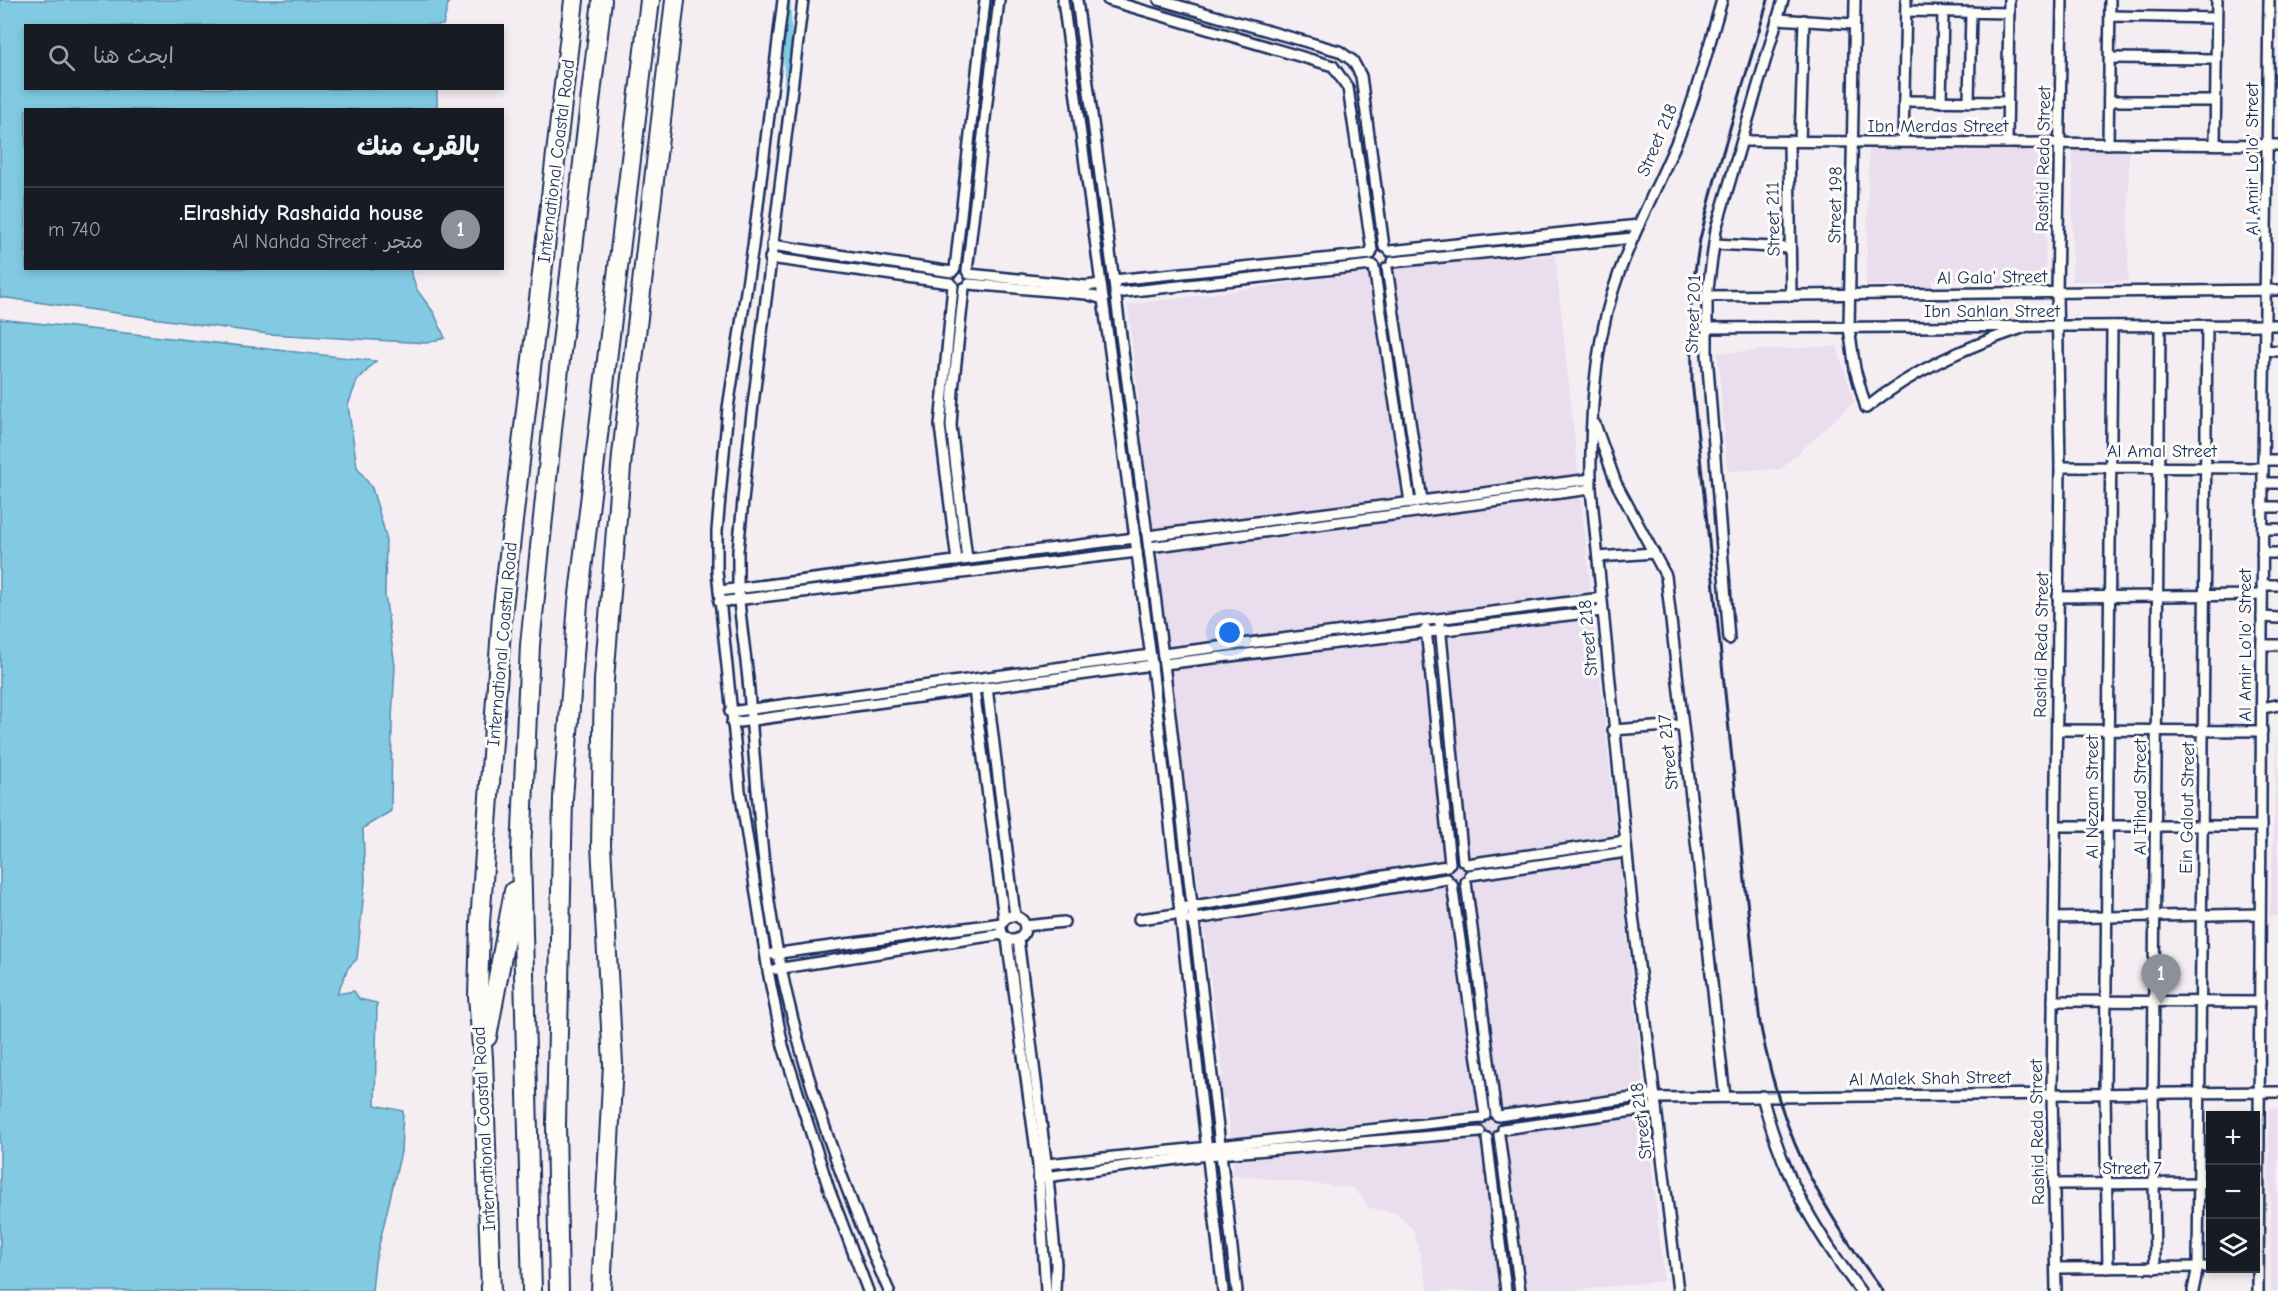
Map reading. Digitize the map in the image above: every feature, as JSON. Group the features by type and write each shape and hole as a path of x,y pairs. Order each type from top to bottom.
{"highway":[{"name":"International Coastal Road","path":"491,1291 478,964 502,615 574,0"},
{"name":"International Coastal Road","path":"532,1291 521,854 530,645 553,420 602,0"},
{"path":"559,1291 556,1124 563,798 578,603 650,0"},
{"path":"602,1291 613,1074 601,845 603,690 622,455 675,0"},
{"path":"483,1058 521,854"}],"street":[{"path":"783,0 753,246 728,408 717,531 719,602 730,712 768,971 783,1046 804,1117 868,1291"},
{"path":"803,0 770,258 739,532 738,600 766,872 778,954 799,1042 820,1112 845,1184 889,1291"},
{"path":"957,561 940,426 952,278 985,0"},
{"path":"967,559 951,426 953,390 999,0"},
{"path":"1063,0 1151,660 1223,1291"},
{"path":"1077,0 1164,659 1237,1291"},
{"path":"1108,0 1333,66 1348,88 1410,502"},
{"path":"1159,0 1340,51 1353,61 1361,76 1390,265 1422,501"},
{"name":"Street 218","path":"1678,1291 1613,730 1591,484 1593,419 1605,322 1618,276 1687,115 1722,0"},
{"name":"Street 201","path":"1729,639 1706,328 1707,296 1714,244 1783,0"},
{"name":"Street 198","path":"1855,0 1849,328 1852,356 1866,408 1902,381 1941,359 2025,327"},
{"path":"1903,142 1906,0"},
{"path":"2007,143 2009,0"},
{"name":"Rashid Reda Street","path":"2056,1291 2052,1093 2057,826 2060,467 2057,293 2062,0"},
{"path":"2108,144 2110,0"},
{"path":"2215,144 2217,0"},
{"name":"Al Amir Lo'lo' Street","path":"2257,1165 2263,464 2273,145 2273,59 2269,0"},
{"path":"1906,11 2009,13"},
{"path":"1941,102 1943,12"},
{"path":"1969,102 1971,12"},
{"path":"2110,16 2216,18"},
{"path":"1777,18 1854,24"},
{"path":"1800,141 1804,20"},
{"path":"2110,58 2216,59"},
{"path":"1904,101 2007,102"},
{"path":"2109,101 2215,101"},
{"name":"Ibn Merdas Street","path":"1742,141 2273,145"},
{"name":"Street 211","path":"1789,141 1791,296"},
{"path":"1114,280 1387,249 1639,225"},
{"path":"1115,293 1633,238"},
{"path":"1095,240 1109,243"},
{"path":"1714,244 1790,248"},
{"path":"772,245 952,278 1086,294 1103,299"},
{"path":"770,258 952,278 1086,286 1101,284"},
{"name":"Al Gala' Street","path":"1707,296 2278,290"},
{"name":"Al Itihad Street","path":"2155,1268 2153,1092 2160,325"},
{"name":"Ein Galout Street","path":"2193,1291 2198,1266 2199,1003 2205,732 2207,325"},
{"name":"Ibn Sahlan Street","path":"1706,328 2278,325"},
{"name":"Al Nezam Street","path":"2108,1268 2105,1093 2112,326"},
{"path":"2265,350 2278,351"},
{"name":"Street 217","path":"1593,419 1613,476 1666,576 1681,725 1725,1097"},
{"name":"Al Amal Street","path":"2060,467 2205,468 2263,464 2278,460"},
{"path":"2263,483 2278,483"},
{"path":"1149,547 1340,522 1460,501 1591,484"},
{"path":"1148,536 1410,502 1460,501"},
{"path":"2263,507 2278,507"},
{"path":"1338,511 1340,522"},
{"path":"2263,529 2278,529"},
{"path":"719,591 1135,538"},
{"path":"719,602 1137,552"},
{"path":"1598,556 1654,553"},
{"path":"2262,553 2278,553"},
{"path":"2058,597 2205,596 2262,590 2278,585"},
{"path":"1164,659 1359,629 1601,598"},
{"path":"1164,659 1426,633 1602,611"},
{"path":"2262,617 2278,618"},
{"path":"1439,619 1465,863 1497,1115 1502,1121 1501,1132 1520,1291"},
{"path":"1425,620 1450,882 1483,1116 1478,1126 1484,1135 1506,1291"},
{"path":"1359,629 1360,640"},
{"path":"2262,645 2278,645"},
{"path":"732,723 974,689 1151,660"},
{"path":"730,712 1151,660"},
{"path":"987,687 1015,916"},
{"path":"974,689 1005,936 1042,1164 1048,1177 1056,1264 1055,1291"},
{"path":"2262,708 2278,705"},
{"path":"1613,730 1681,725"},
{"path":"2057,730 2262,731"},
{"path":"2057,826 2261,826"},
{"path":"1195,912 1449,864 1625,841"},
{"path":"1139,919 1450,882 1626,852"},
{"path":"2055,918 2260,915"},
{"path":"766,956 1003,921 1015,916 1023,920 1025,926 1024,934 1018,939"},
{"path":"1025,926 1064,922"},
{"path":"768,971 1005,936 1018,939"},
{"path":"1018,939 1042,1164 1038,1178 1046,1291"},
{"path":"2053,1001 2260,1002"},
{"name":"Al Malek Shah Street","path":"1655,1101 1762,1096 2278,1092"},
{"path":"1762,1096 1784,1167 1799,1201 1818,1233 1860,1291"},
{"path":"1221,1149 1483,1116 1655,1101"},
{"path":"1042,1164 1221,1149 1484,1135 1655,1101"},
{"path":"1038,1178 1207,1150"},
{"name":"Street 7","path":"2054,1184 2206,1183"},
{"path":"2056,1268 2206,1267"},
{"name":"Al Amir Lo'lo' Street","path":"2257,1273 2258,1291"}],"shaded area":[{"path":"1869,147 2048,149 2045,281 1932,280 1932,286 1866,285"},
{"path":"2073,149 2129,149 2128,281 2072,281"},
{"path":"1555,255 1664,1281 1568,1291 1429,1291 1414,1231 1396,1213 1370,1208 1354,1188 1234,1175 1227,1099 1221,1098 1219,1077 1223,1076 1155,550 1128,305 1459,260"},
{"path":"1837,346 1854,402 1781,469 1727,471 1718,353"},
{"path":"2278,720 2278,916 2270,916"},
{"path":"2269,1108 2278,1108 2278,1291 2271,1291"}],"water":[{"path":"0,0 449,0 443,24 24,24 24,90 437,90 437,108 24,108 24,270 410,270 417,290 434,313 445,338 427,343 268,334 0,297"},
{"path":"0,319 376,361 357,381 348,405 357,467 372,488 386,536 385,595 395,666 391,811 363,828 365,881 357,959 348,968 337,994 354,991 359,999 377,1003 375,1105 403,1111 401,1152 375,1262 372,1291 0,1291"}],"waterway":[{"path":"786,0 789,90"}],"railway":[{"path":"1768,0 1715,179 1700,239 1691,298 1692,381 1760,1023 1779,1099 1804,1165 1838,1227 1883,1291"}],"place":[{"name":"Elrashidy Rashaida house.","path":"2161,1004"}]}
